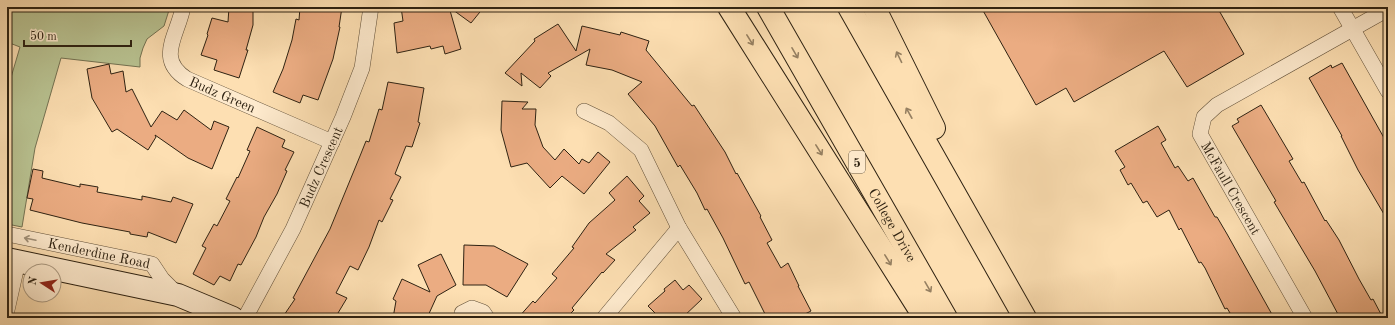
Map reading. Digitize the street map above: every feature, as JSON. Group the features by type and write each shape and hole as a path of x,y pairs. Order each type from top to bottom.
{"highway":[{"path":"729,7 925,318"},
{"name":"College Drive","path":"768,7 946,318"},
{"path":"849,7 1026,318"},
{"path":"874,7 1026,318"}],"street":[{"name":"Budz Green","path":"183,7 181,19 171,46 170,56 172,66 179,74 187,79 332,142"},
{"name":"Budz Crescent","path":"245,318 293,229 343,117 362,68 371,7"},
{"path":"1340,7 1388,92"},
{"name":"McFaull Crescent","path":"1305,318 1200,134 1204,117 1217,105 1388,9"},
{"path":"584,110 609,123 641,150 679,228 734,318"},
{"path":"604,318 679,228"},
{"name":"Kenderdine Road","path":"7,234 152,264 162,279 178,295"},
{"path":"7,310 13,260"},
{"name":"Kenderdine Road","path":"13,260 178,295 233,318"},
{"path":"461,318 462,313 472,308 483,312 487,318"}],"green space":[{"path":"7,7 170,7 164,26 147,39 140,58 140,67 61,58 35,148 22,227 7,224 7,91 20,47 7,42"}],"building":[{"path":"229,7 253,7 253,25 246,50 248,50 239,78 214,70 217,60 201,55 212,18 228,22"},
{"path":"300,7 342,7 340,27 333,59 318,100 303,95 300,103 273,92 283,69 292,40 296,19 299,20"},
{"path":"401,7 449,7 461,49 445,54 443,46 431,49 430,46 397,53 394,23 403,21"},
{"path":"449,7 484,7 471,23"},
{"path":"981,7 1217,7 1244,54 1187,87 1164,51 1074,102 1066,88 1036,105"},
{"path":"558,24 576,51 582,26 620,35 621,32 649,41 646,50 692,106 694,105 725,152 761,216 760,217 772,240 767,243 781,268 788,263 811,311 797,318 767,318 749,282 745,284 723,238 707,209 705,210 697,193 680,165 678,167 655,126 628,94 642,82 612,70 586,65 590,49 548,73 551,76 540,88 521,73 522,86 505,73 535,41 534,39"},
{"path":"1342,63 1388,145 1388,221 1358,170 1342,136 1309,78 1331,65 1332,68"},
{"path":"109,64 111,74 123,71 126,92 132,89 151,127 162,111 177,120 184,110 211,130 214,121 229,127 212,169 188,158 155,135 156,137 148,150 117,129 112,132 92,98 87,69"},
{"path":"388,82 424,88 418,122 420,123 412,147 406,146 395,174 401,177 390,199 393,200 382,222 379,220 369,247 358,270 350,266 336,293 347,298 335,318 282,318 295,299 293,298 330,229 366,141 369,142 379,109 382,110"},
{"path":"502,101 528,102 522,109 536,109 535,125 543,147 555,160 564,149 579,164 582,159 589,163 598,152 610,162 584,194 562,176 550,188 527,163 511,167 501,130"},
{"path":"1261,105 1293,159 1289,161 1302,183 1304,182 1325,221 1326,220 1339,240 1359,279 1371,300 1373,299 1383,318 1340,318 1315,271 1274,202 1276,201 1232,126 1239,122 1237,119"},
{"path":"1158,126 1166,140 1161,143 1175,168 1178,166 1188,181 1193,178 1215,217 1217,217 1227,234 1274,318 1233,318 1227,308 1225,309 1205,268 1201,262 1199,263 1181,228 1179,230 1169,210 1157,217 1147,201 1143,203 1131,183 1128,185 1120,170 1125,167 1115,151"},
{"path":"257,127 285,140 282,147 294,152 285,170 287,171 277,194 241,265 238,264 230,281 220,276 214,285 193,274 206,248 202,246 214,224 217,226 230,201 226,199 237,177 238,178 250,151 247,150"},
{"path":"33,169 43,171 42,178 80,187 80,184 98,187 97,192 142,200 142,196 171,202 173,197 193,204 176,243 148,232 147,237 130,234 130,232 82,223 30,210 33,199 27,198"},
{"path":"627,176 644,196 639,201 650,213 633,227 636,230 606,254 615,260 603,273 602,272 572,308 574,310 566,318 518,318 533,301 535,303 557,278 552,274 574,248 572,247 589,223 615,200 609,193"},
{"path":"464,245 494,246 528,264 507,297 486,285 463,285"},
{"path":"441,254 456,285 437,296 427,318 393,318 396,301 393,299 402,279 430,292 418,265"},
{"path":"675,280 683,290 689,285 702,299 682,318 660,318 648,306"}]}
